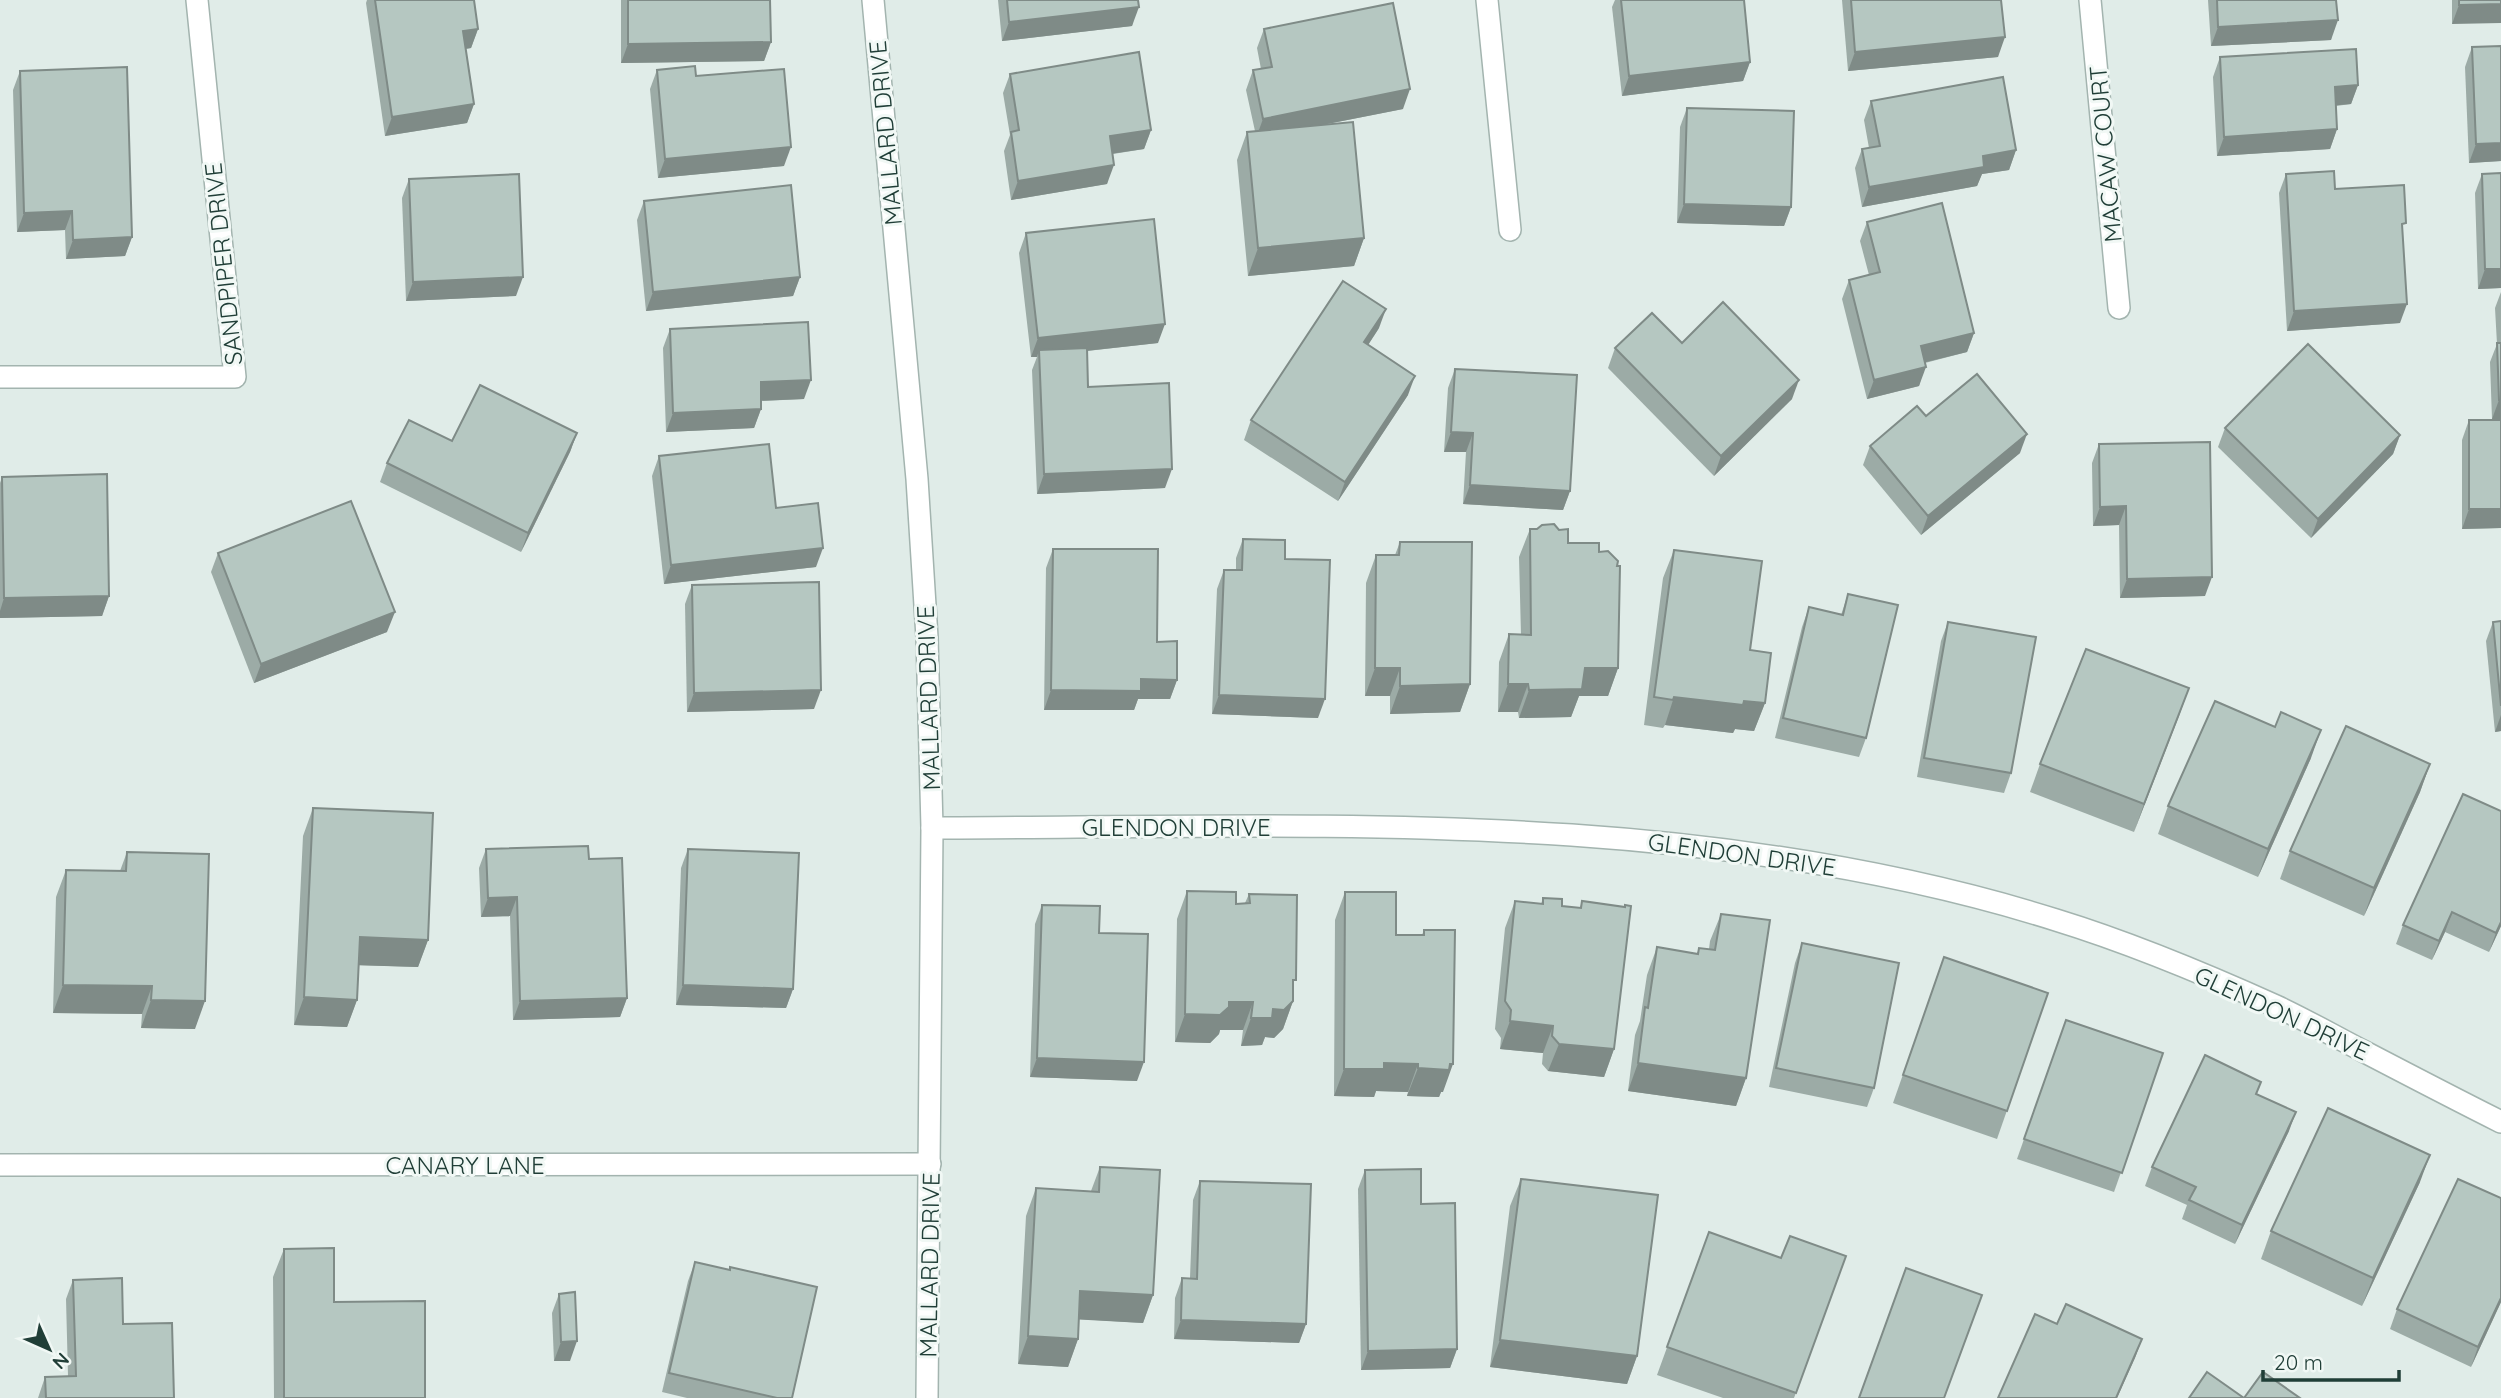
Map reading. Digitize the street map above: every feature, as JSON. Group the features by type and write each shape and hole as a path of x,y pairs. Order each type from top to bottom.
{"street":[{"name":"SANDPIPER DRIVE","path":"0,377 235,377 197,0"},
{"name":"MALLARD DRIVE","path":"873,0 918,479 927,637 932,828 927,1398"},
{"path":"1487,0 1510,230"},
{"name":"MACAW COURT","path":"2090,0 2119,308"},
{"name":"GLENDON DRIVE","path":"932,828 1335,827 1513,831 1658,841 1803,860 1938,888 2056,919 2162,957 2280,1008 2501,1122"},
{"name":"CANARY LANE","path":"0,1165 930,1164"}],"building":[{"path":"375,0 474,0 478,29 463,31 474,104 392,117"},
{"path":"628,0 770,0 771,42 628,44"},
{"path":"1007,0 1138,0 1139,7 1009,22"},
{"path":"1621,0 1744,0 1750,62 1629,76"},
{"path":"1851,0 2001,0 2005,37 1855,52"},
{"path":"2217,0 2336,0 2338,20 2218,27"},
{"path":"2459,0 2501,0 2501,4 2459,5"},
{"path":"1393,3 1410,89 1263,119 1253,70 1272,67 1264,29"},
{"path":"2501,46 2501,143 2476,144 2472,47"},
{"path":"2356,49 2358,85 2335,87 2337,129 2224,137 2220,57"},
{"path":"1139,52 1151,130 1110,136 1114,165 1018,181 1011,132 1019,130 1010,74"},
{"path":"695,66 696,76 784,69 791,147 665,159 657,70"},
{"path":"127,67 132,237 73,240 72,211 24,213 20,71"},
{"path":"2003,77 2016,150 1983,156 1984,167 1869,187 1862,149 1880,146 1871,101"},
{"path":"1687,108 1794,111 1791,207 1684,204"},
{"path":"1353,122 1364,238 1258,248 1247,132"},
{"path":"2334,171 2335,189 2404,185 2406,223 2402,224 2407,304 2294,311 2286,174"},
{"path":"2501,173 2501,269 2485,269 2482,174"},
{"path":"519,174 523,277 413,282 409,179"},
{"path":"791,185 800,277 653,292 644,201"},
{"path":"1942,203 1974,333 1921,346 1926,367 1874,380 1849,280 1880,272 1867,222"},
{"path":"1154,219 1165,324 1038,338 1026,233"},
{"path":"1343,281 1386,309 1364,342 1415,376 1345,482 1251,420"},
{"path":"1723,302 1799,380 1721,456 1615,348 1652,313 1682,343"},
{"path":"808,322 811,380 761,382 761,409 673,413 670,329"},
{"path":"2497,343 2501,343 2501,400 2499,400"},
{"path":"2308,344 2400,435 2318,519 2225,428"},
{"path":"1087,348 1088,387 1169,383 1172,469 1044,474 1039,350"},
{"path":"1455,369 1577,375 1570,491 1470,485 1473,433 1451,432"},
{"path":"1977,374 2027,434 1928,516 1870,446 1917,406 1926,416"},
{"path":"480,385 577,433 528,533 387,463 409,420 452,441"},
{"path":"2469,420 2501,420 2501,509 2469,509"},
{"path":"2210,442 2212,577 2127,579 2126,506 2100,507 2099,444"},
{"path":"769,444 776,508 818,503 823,548 671,565 659,456"},
{"path":"107,474 109,596 4,598 2,477"},
{"path":"351,501 395,612 261,664 218,553"},
{"path":"1554,524 1559,530 1568,529 1568,543 1599,543 1599,552 1608,551 1618,561 1618,668 1585,668 1582,689 1529,690 1528,684 1508,684 1509,634 1531,635 1530,529"},
{"path":"1243,539 1285,540 1285,559 1330,560 1325,699 1219,695 1224,570 1242,570"},
{"path":"1400,542 1472,542 1470,684 1400,686 1400,668 1375,668 1376,555 1399,555"},
{"path":"1053,549 1158,549 1157,642 1177,641 1177,680 1141,679 1141,691 1051,690"},
{"path":"1674,550 1762,561 1750,650 1771,653 1765,703 1744,701 1743,705 1654,697"},
{"path":"819,582 821,690 694,693 692,585"},
{"path":"1848,594 1898,605 1866,738 1783,718 1809,607 1843,615"},
{"path":"2501,621 2501,706 2493,622"},
{"path":"1948,622 2036,637 2011,773 1924,758"},
{"path":"2086,649 2189,688 2144,804 2040,764"},
{"path":"2215,701 2275,727 2281,712 2321,730 2268,849 2168,806"},
{"path":"2346,726 2430,764 2374,888 2290,851"},
{"path":"2463,794 2501,811 2501,922 2496,933 2452,912 2439,941 2403,925"},
{"path":"313,808 433,813 428,940 360,937 357,1000 304,997"},
{"path":"588,846 589,859 622,858 627,998 520,1001 517,897 488,898 486,849"},
{"path":"688,849 799,853 793,989 683,985"},
{"path":"127,852 209,854 205,1001 151,1000 152,986 63,985 66,870 126,871"},
{"path":"1187,891 1236,892 1236,904 1250,903 1249,894 1297,895 1296,980 1293,980 1293,1001 1284,1010 1273,1009 1272,1018 1251,1018 1253,1002 1229,1002 1229,1007 1220,1015 1185,1014"},
{"path":"1345,892 1396,892 1396,935 1424,935 1424,930 1455,930 1453,1064 1450,1064 1449,1070 1418,1068 1418,1064 1384,1063 1384,1069 1344,1069"},
{"path":"1543,898 1562,899 1562,906 1581,908 1582,901 1631,906 1614,1049 1559,1044 1552,1036 1553,1026 1510,1021 1511,1010 1505,1001 1515,901 1543,904"},
{"path":"1042,905 1100,906 1099,933 1148,934 1144,1062 1037,1058"},
{"path":"1721,914 1770,920 1746,1078 1638,1063 1645,1007 1648,1008 1657,947 1698,954 1699,948 1715,950"},
{"path":"1802,943 1899,963 1874,1088 1776,1068"},
{"path":"1944,957 2048,993 2007,1111 1903,1075"},
{"path":"2066,1020 2163,1053 2122,1173 2024,1139"},
{"path":"2205,1055 2261,1082 2256,1094 2296,1112 2242,1225 2189,1200 2196,1187 2152,1167"},
{"path":"2328,1108 2430,1155 2373,1278 2271,1231"},
{"path":"1100,1167 1160,1170 1153,1295 1080,1291 1078,1339 1028,1336 1036,1188 1099,1192"},
{"path":"1421,1169 1421,1204 1455,1203 1457,1349 1368,1351 1365,1170"},
{"path":"1521,1179 1658,1195 1637,1356 1500,1340"},
{"path":"2458,1179 2501,1198 2501,1298 2478,1347 2397,1309"},
{"path":"1200,1181 1311,1184 1306,1324 1181,1320 1182,1278 1197,1279"},
{"path":"1709,1232 1781,1258 1790,1236 1846,1256 1796,1393 1667,1347"},
{"path":"334,1248 334,1302 425,1301 425,1398 284,1398 284,1249"},
{"path":"695,1262 730,1270 730,1267 817,1287 792,1398 777,1398 669,1373"},
{"path":"1906,1268 1982,1295 1944,1398 1859,1398"},
{"path":"122,1278 123,1324 172,1323 174,1398 46,1398 45,1377 76,1376 73,1280"},
{"path":"575,1292 577,1341 561,1342 559,1294"},
{"path":"2066,1304 2142,1339 2116,1398 1998,1398 2035,1314 2057,1324"},
{"path":"2207,1372 2244,1398 2189,1398"},
{"path":"2263,1372 2300,1398 2244,1398"}]}
